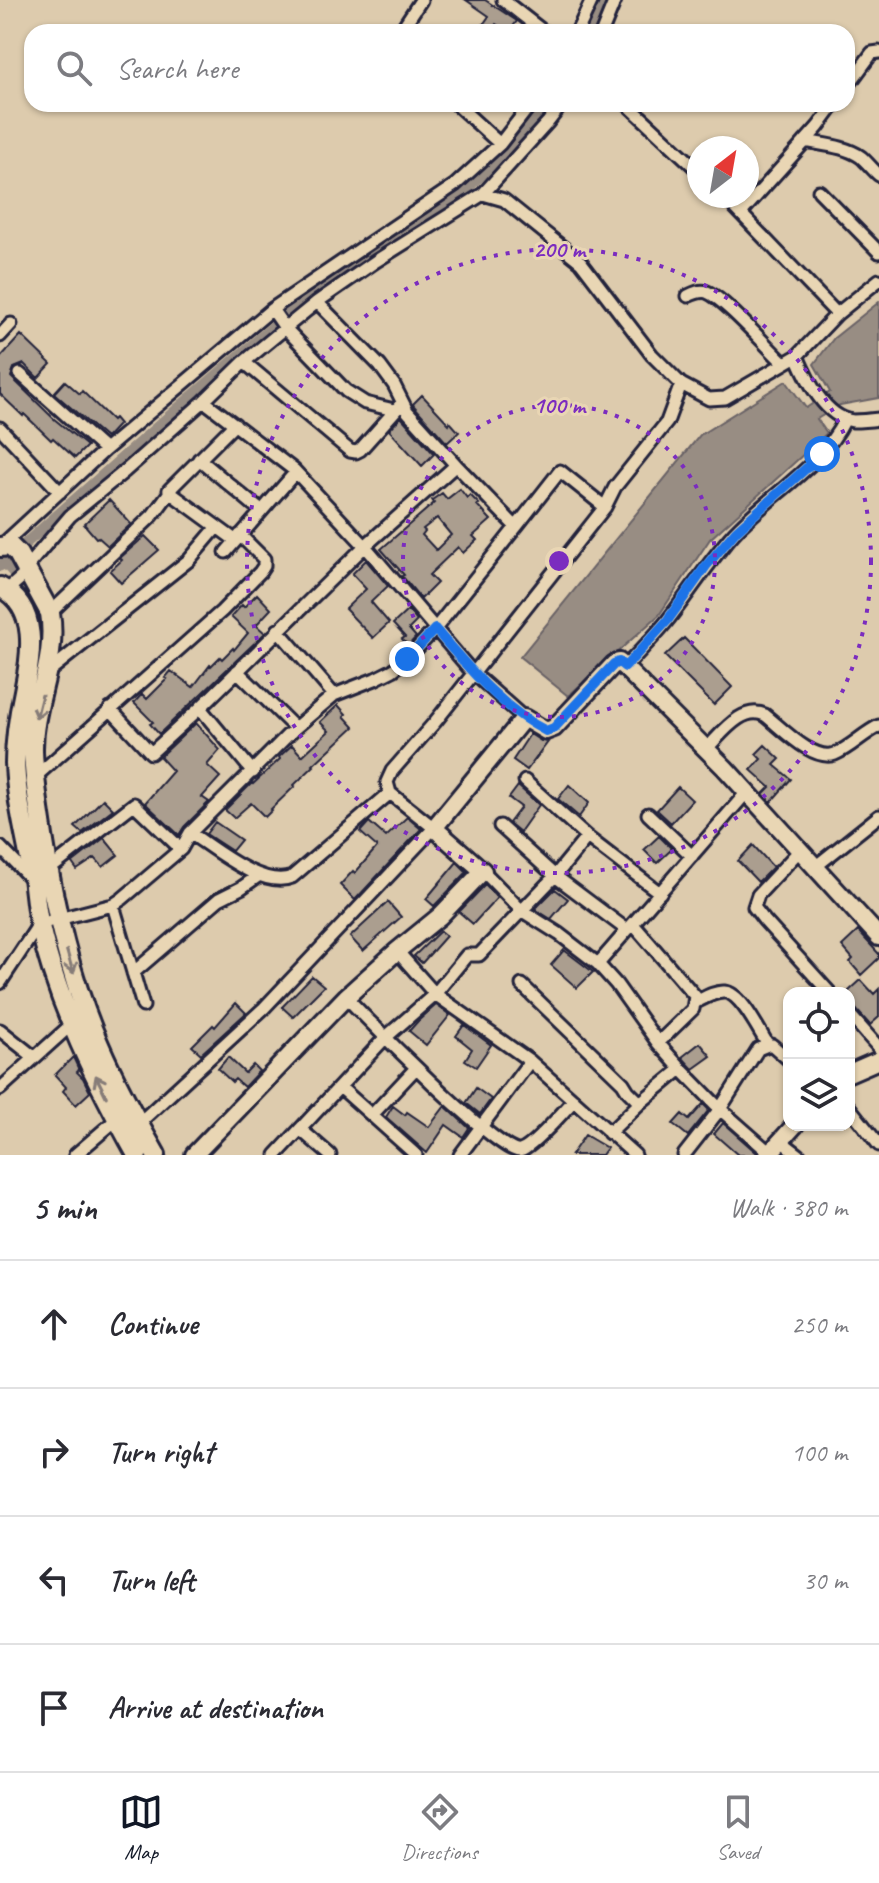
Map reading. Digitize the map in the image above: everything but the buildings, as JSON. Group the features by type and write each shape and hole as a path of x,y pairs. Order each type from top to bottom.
{"main road":[{"path":"11,566 50,613 53,639 35,723 33,749 49,870 48,957 72,1024 137,1155"},
{"path":"11,566 16,600 29,625 31,651 18,718 15,764 33,881 72,969 100,1046 156,1155"},
{"path":"194,1155 346,997 440,916 483,871 434,828 524,718 546,731 554,728 619,662 747,792 879,937"},
{"path":"855,1070 879,1060"},
{"path":"773,1149 790,1131"}],"street":[{"path":"405,24 421,0"},
{"path":"503,0 534,24"},
{"path":"581,24 592,0"},
{"path":"605,24 615,0"},
{"path":"855,76 872,53 879,52"},
{"path":"465,112 500,144"},
{"path":"11,566 60,492 105,450 274,311 455,185 500,144 525,112"},
{"path":"11,566 125,471 244,362 317,302 483,194 556,112"},
{"path":"636,112 687,160"},
{"path":"741,213 829,112"},
{"path":"805,141 851,152 879,175"},
{"path":"819,191 879,252"},
{"path":"483,194 504,200 581,262 652,355 681,384 709,399 725,398 797,356 837,314 879,280"},
{"path":"736,208 837,314"},
{"path":"688,296 700,291 720,300 784,363"},
{"path":"317,302 380,366 394,385 398,406"},
{"path":"274,311 285,328 346,391 365,403 398,406 407,411 516,527"},
{"path":"0,336 11,324"},
{"path":"797,356 822,402 845,419 879,419"},
{"path":"244,362 350,451 360,450 398,406"},
{"path":"20,374 105,450"},
{"path":"138,1124 264,1008 434,828 390,793 387,782 392,771 605,507 615,487 667,422 681,384"},
{"path":"204,401 294,470 365,546 473,673 524,718"},
{"path":"625,667 667,621 706,566 736,531 822,454 845,419"},
{"path":"50,613 153,515 170,489 235,424"},
{"path":"0,428 60,492"},
{"path":"199,459 261,511"},
{"path":"110,709 151,753 365,546 456,465"},
{"path":"226,552 293,476 294,470"},
{"path":"0,983 49,921 113,905 181,849 190,833 295,728 334,695 393,670 407,659 435,629 560,471 605,507"},
{"path":"35,777 222,611 264,566 264,559 238,537 217,527 170,492"},
{"path":"47,672 189,560 217,527"},
{"path":"278,630 334,695"},
{"path":"237,671 295,728"},
{"path":"200,708 253,772"},
{"path":"706,749 738,718 752,712 765,715 819,756 833,755 879,726"},
{"path":"525,781 587,837 660,893"},
{"path":"598,964 747,792"},
{"path":"190,833 258,876 277,880 292,877 390,793"},
{"path":"49,870 134,804 181,849"},
{"path":"648,814 692,856"},
{"path":"815,867 879,816"},
{"path":"500,826 555,876 630,927 686,984 696,1002"},
{"path":"276,1155 385,1038 435,994 467,955 479,955 555,876 587,837"},
{"path":"0,847 33,881"},
{"path":"800,850 753,904 825,987"},
{"path":"483,871 521,910 598,964 624,993 658,1043 720,1109 773,1149 799,1155"},
{"path":"133,973 219,899 258,876"},
{"path":"113,905 143,1006"},
{"path":"397,951 435,994 530,1061 635,1155"},
{"path":"522,985 640,1103"},
{"path":"658,1043 689,1014 696,1002 722,991 732,993 740,1000 768,1045 788,1059"},
{"path":"346,997 416,1068 508,1148 525,1153 574,1100"},
{"path":"855,1021 879,1048"},
{"path":"0,1089 72,1024"},
{"path":"0,1030 34,1057"},
{"path":"684,1155 720,1109 755,1052 768,1045"},
{"path":"460,1155 530,1061"},
{"path":"372,1115 416,1068"},
{"path":"609,1133 681,1069"},
{"path":"340,1087 416,1155"},
{"path":"855,1115 879,1145"},
{"path":"75,1155 117,1119"},
{"path":"300,1129 330,1155"}],"shaded area":[{"path":"879,302 879,398 840,405 817,419 827,433 710,539 659,615 568,696 520,657 700,435 786,381 806,408 830,392 814,364 834,338"}],"waterway":[{"path":"592,24 604,0"},
{"path":"0,566 320,287 462,193 499,159 538,112"},
{"path":"4,562 22,582 42,622 42,648 32,693"},
{"path":"22,753 30,808"},
{"path":"43,888 57,955 70,995"}],"route":[{"path":"407,659 435,629 473,673 524,718 546,731 554,728 614,664 619,662 625,667 667,621 706,566 736,531 822,454"}]}
